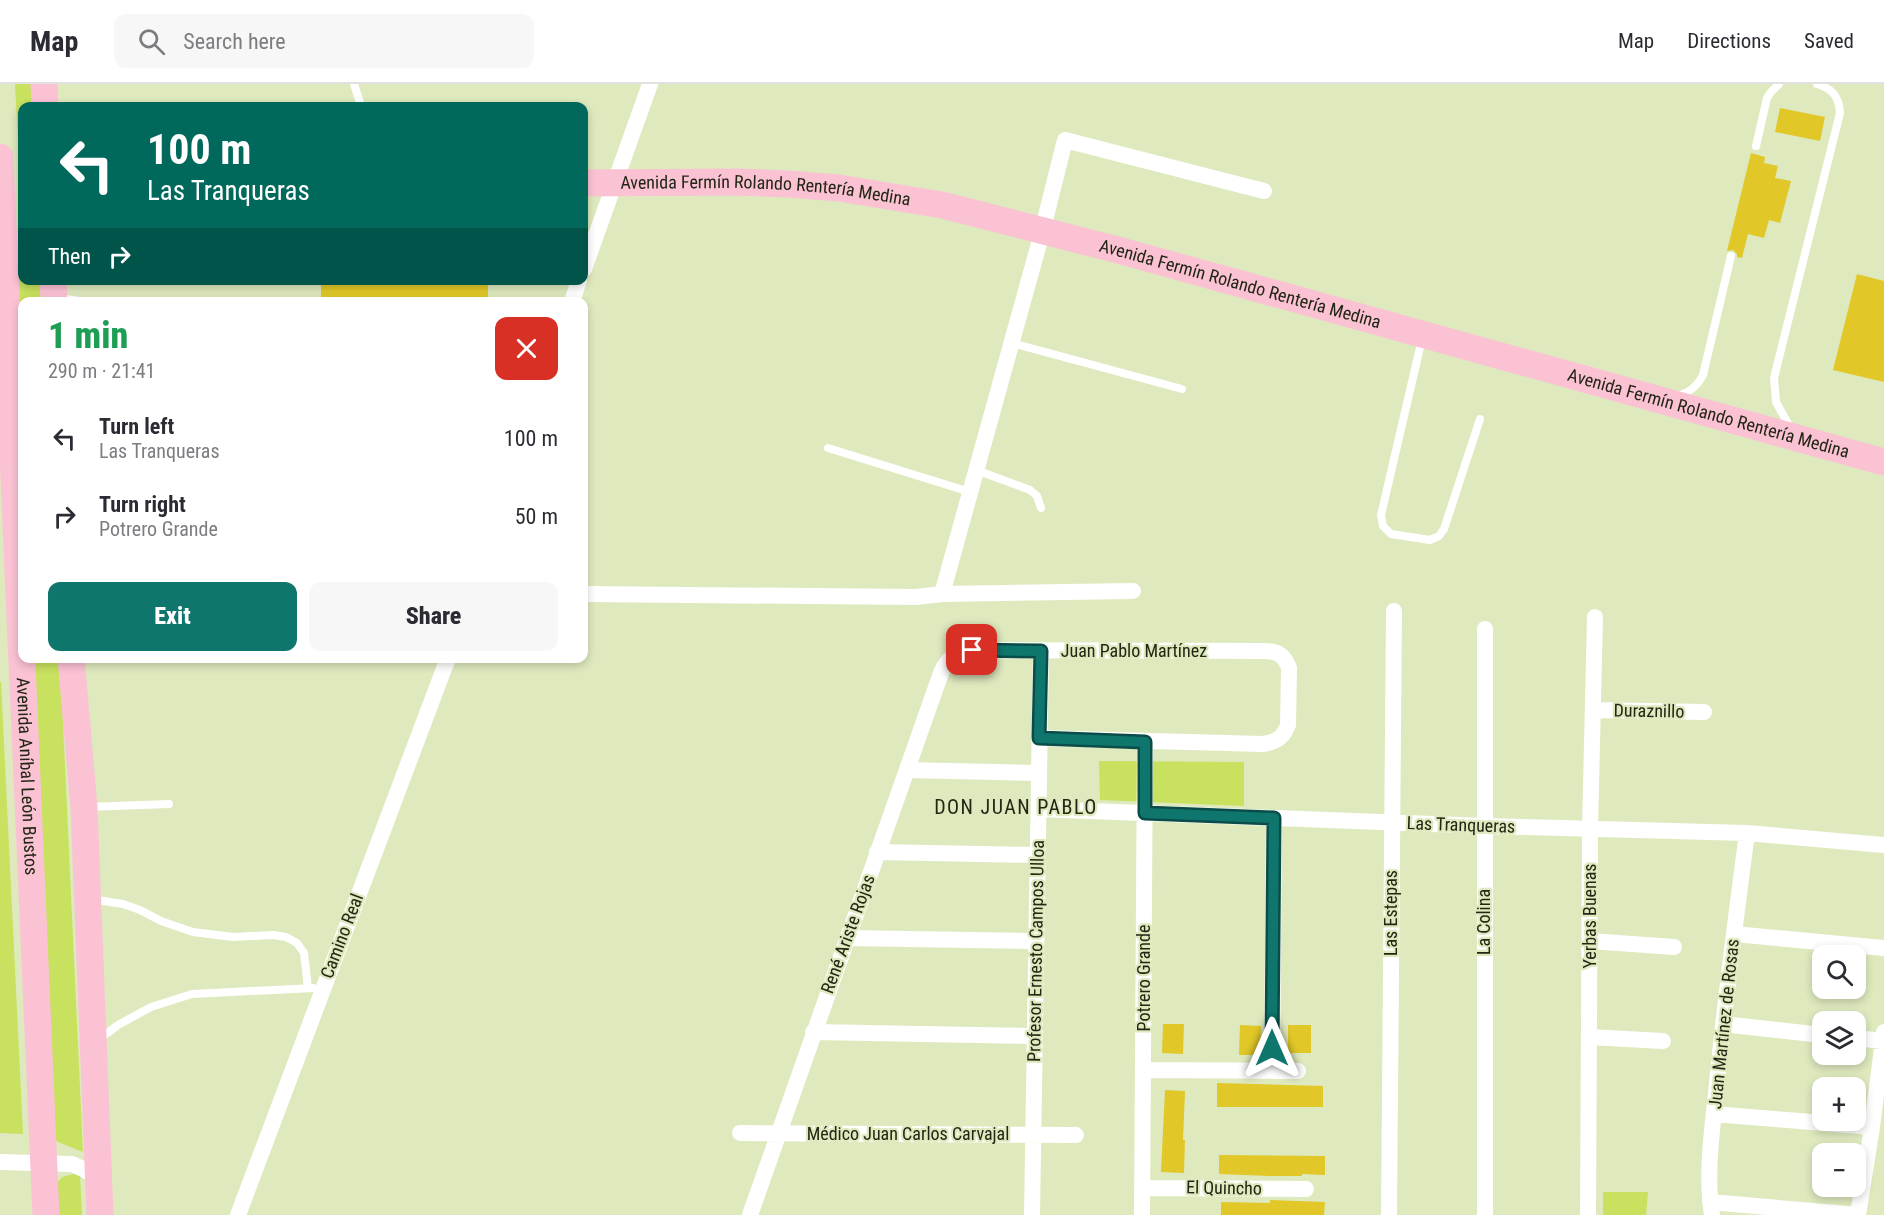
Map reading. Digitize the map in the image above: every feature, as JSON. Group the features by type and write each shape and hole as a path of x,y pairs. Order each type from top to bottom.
{"main road":[{"path":"44,84 45,102"},
{"name":"Avenida Aníbal León Bustos","path":"8,168 2,261 18,552"},
{"name":"Avenida Fermín Rolando Rentería Medina","path":"588,183 737,182 839,188 942,204 1130,253 1884,462"},
{"name":"Avenida Aníbal León Bustos","path":"23,663 46,1215"},
{"path":"71,663 84,807 100,1215"}],"street":[{"path":"588,257 606,201 616,182 650,84"},
{"path":"942,594 1043,230 1065,140 1264,191"},
{"path":"588,594 916,597 942,594 1133,591"},
{"name":"Las Estepas","path":"1389,1215 1394,610"},
{"name":"Yerbas Buenas","path":"1588,1215 1590,828 1595,617"},
{"name":"La Colina","path":"1485,629 1485,1215"},
{"name":"Juan Pablo Martínez","path":"952,656 958,652 972,650 1263,651 1280,653 1286,660 1289,668 1288,725 1278,740 1263,744 1145,742"},
{"name":"Profesor Ernesto Campos Ulloa","path":"1032,1215 1041,651"},
{"name":"René Ariste Rojas","path":"750,1215 941,673 952,656"},
{"name":"Camino Real","path":"238,1215 315,988 446,663"},
{"name":"Duraznillo","path":"1593,710 1704,712"},
{"path":"1039,738 1145,742"},
{"name":"Potrero Grande","path":"1142,1215 1145,742"},
{"path":"907,770 1039,773"},
{"name":"Las Tranqueras","path":"1038,809 1392,823 1747,833 1884,845"},
{"path":"1272,1071 1274,818"},
{"name":"Juan Martínez de Rosas","path":"1711,1209 1708,1187 1714,1114 1747,833"},
{"path":"877,852 1037,855"},
{"path":"1734,934 1884,948"},
{"path":"847,938 1036,941"},
{"path":"1590,941 1674,947"},
{"path":"1723,1024 1812,1034"},
{"path":"813,1032 1035,1036"},
{"path":"1589,1036 1664,1041"},
{"path":"1711,1209 1858,1215 1883,1036 1866,1037"},
{"path":"1143,1070 1298,1071"},
{"path":"1714,1114 1872,1127"},
{"name":"Médico Juan Carlos Carvajal","path":"740,1133 1076,1135"},
{"path":"0,1162 72,1164 99,1179"},
{"name":"El Quincho","path":"1142,1188 1306,1189"}],"lane":[{"path":"354,84 360,102"},
{"path":"1756,146 1767,98 1779,84"},
{"path":"1797,437 1780,410 1773,385 1840,113 1839,102 1829,87 1817,84"},
{"path":"1659,400 1689,392 1700,382 1731,256"},
{"path":"53,293 68,297"},
{"path":"1424,335 1381,515 1383,526 1391,534 1430,540 1439,536 1444,530 1480,419"},
{"path":"1011,343 1182,389"},
{"path":"828,448 970,492"},
{"path":"976,470 1030,489 1037,496 1041,508"},
{"path":"84,807 169,804"},
{"path":"87,898 123,904 193,932 233,937 273,934 286,937 297,943 304,952 315,988 192,994 150,1007 93,1043"}],"green space":[{"path":"15,84 35,84 36,102 18,102 18,140"},
{"path":"19,285 41,285 41,297 19,297"},
{"path":"30,663 60,663 83,1152 53,1140"},
{"path":"1,682 23,1134 0,1133"},
{"path":"1099,761 1244,762 1244,806 1100,800"},
{"path":"80,1175 82,1215 55,1215 58,1182 62,1177"},
{"path":"1603,1192 1648,1192 1646,1215 1603,1215"}],"building":[{"path":"1780,108 1825,117 1820,141 1775,132"},
{"path":"1751,153 1765,157 1764,163 1778,166 1775,178 1791,181 1780,223 1769,220 1764,238 1748,234 1742,258 1737,257 1733,250 1727,251"},
{"path":"1857,274 1884,281 1884,382 1833,370"},
{"path":"321,285 488,285 488,297 321,297"},
{"path":"1163,1024 1184,1024 1183,1054 1162,1053"},
{"path":"1240,1025 1261,1026 1260,1055 1239,1055"},
{"path":"1288,1025 1311,1025 1311,1053 1288,1053"},
{"path":"1217,1083 1323,1086 1323,1107 1217,1107"},
{"path":"1165,1090 1185,1091 1184,1173 1161,1172"},
{"path":"1219,1155 1325,1156 1325,1175 1219,1174"},
{"path":"1270,1200 1325,1202 1324,1215 1221,1215 1221,1202 1270,1203"}],"district":[{"name":"DON JUAN PABLO","path":"1016,807"}],"route":[{"path":"972,650 1041,651 1039,738 1145,742 1145,813 1274,818 1272,1048"}]}
